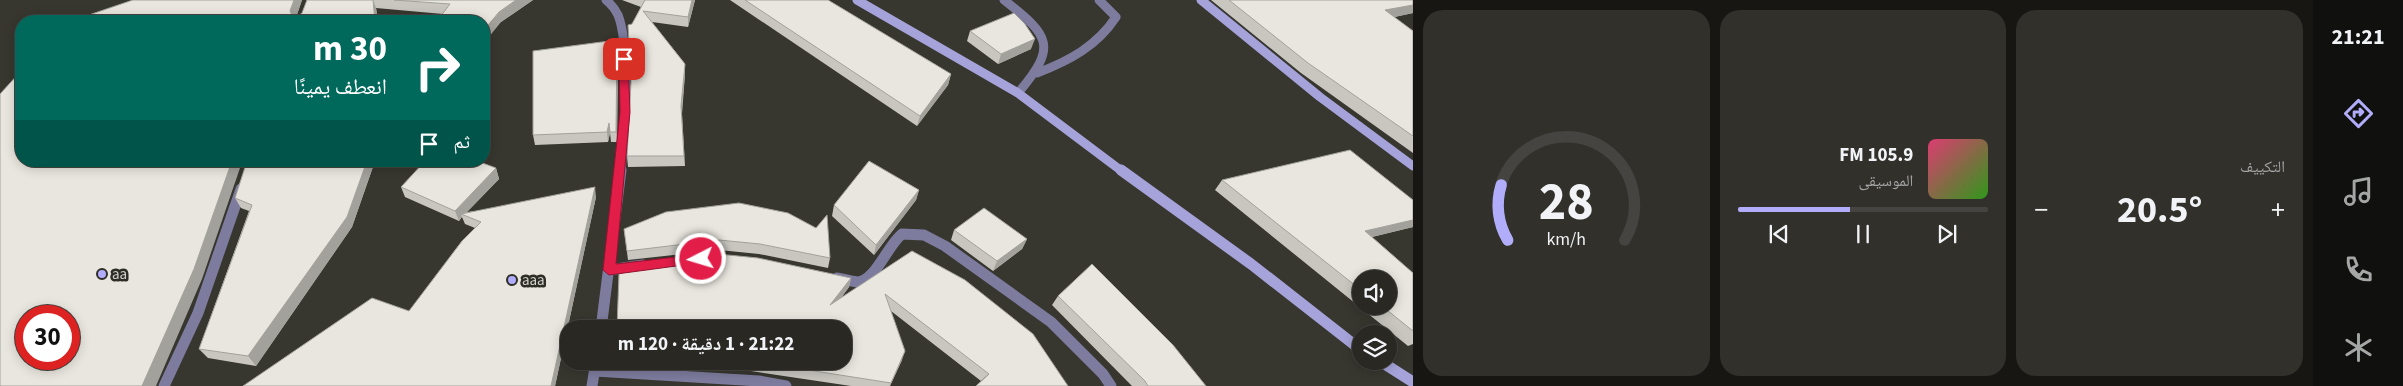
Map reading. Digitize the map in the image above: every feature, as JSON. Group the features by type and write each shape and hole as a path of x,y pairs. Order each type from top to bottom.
{"street":[{"path":"602,320 625,112 621,27 615,8 606,0"},
{"path":"857,0 1018,93 1112,164 1251,264 1352,343"},
{"path":"1004,0 1028,18 1045,40 1046,55 1037,73 1018,93"},
{"path":"1037,73 1058,66 1101,39 1108,32 1116,17 1099,0"},
{"path":"1201,0 1320,97 1413,166"},
{"path":"164,386 198,312 246,174"},
{"path":"827,276 859,282 872,276 893,241 902,234 924,235 945,246 1051,322 1103,374 1111,386"},
{"path":"609,270 656,264"},
{"path":"592,386 595,370"},
{"path":"639,370 759,381 786,386"},
{"path":"1394,370 1413,382"}],"building":[{"path":"133,0 294,0 290,11 292,15 89,15"},
{"path":"307,0 373,0 374,15 300,15"},
{"path":"394,0 516,0 499,12 490,23 490,15 442,15 450,4"},
{"path":"645,0 692,0 688,17 643,11 685,64 681,106 684,156 627,156 631,82 628,25 632,24"},
{"path":"745,0 828,0 951,74 920,116"},
{"path":"1229,0 1413,0 1413,5 1385,10 1413,31 1413,136 1308,63"},
{"path":"1014,13 1025,24 1035,39 1001,54 970,31"},
{"path":"617,40 616,132 610,132 609,123 607,132 533,135 533,51"},
{"name":"aa","path":"15,78 15,167 230,167 194,269 142,386 0,386 0,94"},
{"path":"1350,150 1413,200 1413,220 1365,231 1413,273 1413,331 1393,315 1397,315 1397,270 1352,270 1352,283 1222,180"},
{"path":"869,161 919,190 876,245 834,205"},
{"path":"490,166 496,168 455,211 401,187 419,167"},
{"path":"245,167 365,167 347,217 248,356 199,349 252,205 235,198"},
{"name":"aaa","path":"595,187 566,320 560,320 560,345 551,386 243,386 372,298 409,311 462,241 481,222 461,214"},
{"path":"739,203 788,213 816,228 827,215 830,258 760,244 719,240 627,251 624,229 666,212"},
{"path":"984,208 1027,239 997,261 954,230"},
{"path":"912,251 965,280 1033,334 1068,386 976,386 989,374 885,294 905,351 891,383 808,370 852,370 852,320 617,320 619,273 630,272 629,265 718,254 758,258 851,278 830,305"},
{"path":"1092,264 1173,345 1206,386 1148,386 1058,296"}],"place":[{"name":"aa","path":"102,274"},
{"name":"aaa","path":"512,280"}],"route":[{"path":"624,59 625,112 609,270 701,259"}]}
